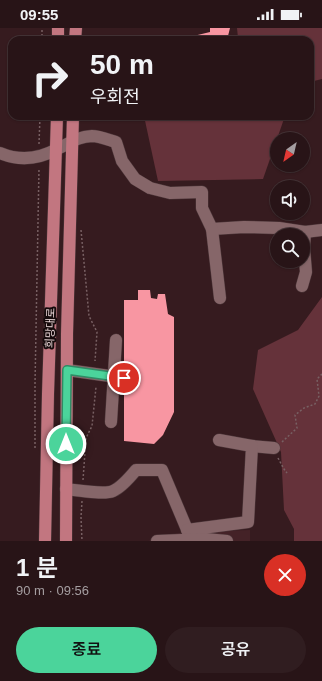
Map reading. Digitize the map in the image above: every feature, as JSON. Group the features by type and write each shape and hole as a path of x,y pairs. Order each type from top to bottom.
{"main road":[{"name":"희망대로","path":"45,541 57,120"},
{"name":"희망대로","path":"66,541 67,370 73,120"}],"lane":[{"path":"0,153 10,157 30,158 57,150 72,140 93,136 116,142 122,161 135,179 150,188 170,193 202,192 202,208 212,229 220,298"},
{"path":"212,229 244,227 279,228"},
{"path":"310,231 322,230"},
{"path":"302,286 306,268"},
{"path":"111,422 119,377 116,340"},
{"path":"67,370 119,377"},
{"path":"219,440 274,448"},
{"path":"157,541 248,522 252,446"},
{"path":"66,489 113,492 136,470 162,470 189,535"},
{"path":"189,535 206,539 227,541"}],"path":[{"path":"35,454 40,120"},
{"path":"81,225 89,316 97,332 95,361"},
{"path":"287,473 274,448 297,428 294,415 304,408 315,404 319,396 317,379 322,374"},
{"path":"82,541 82,491 86,438 92,426 96,387"}],"shaded area":[{"path":"237,28 322,28 322,79 314,81 314,36 238,36"},
{"path":"145,120 284,120 279,132 270,132 270,159 263,179 158,181"},
{"path":"322,297 322,541 294,541 294,529 284,510 281,452 253,389 258,350 298,330"},
{"path":"250,530 250,541 148,541 183,532"}],"building":[{"path":"210,28 230,28 228,36 194,36 210,32"},
{"path":"138,290 150,290 151,298 157,299 158,294 165,294 168,314 174,317 174,412 163,435 154,444 124,441 124,300 138,300"}],"route":[{"path":"66,444 67,370 124,378"}]}
